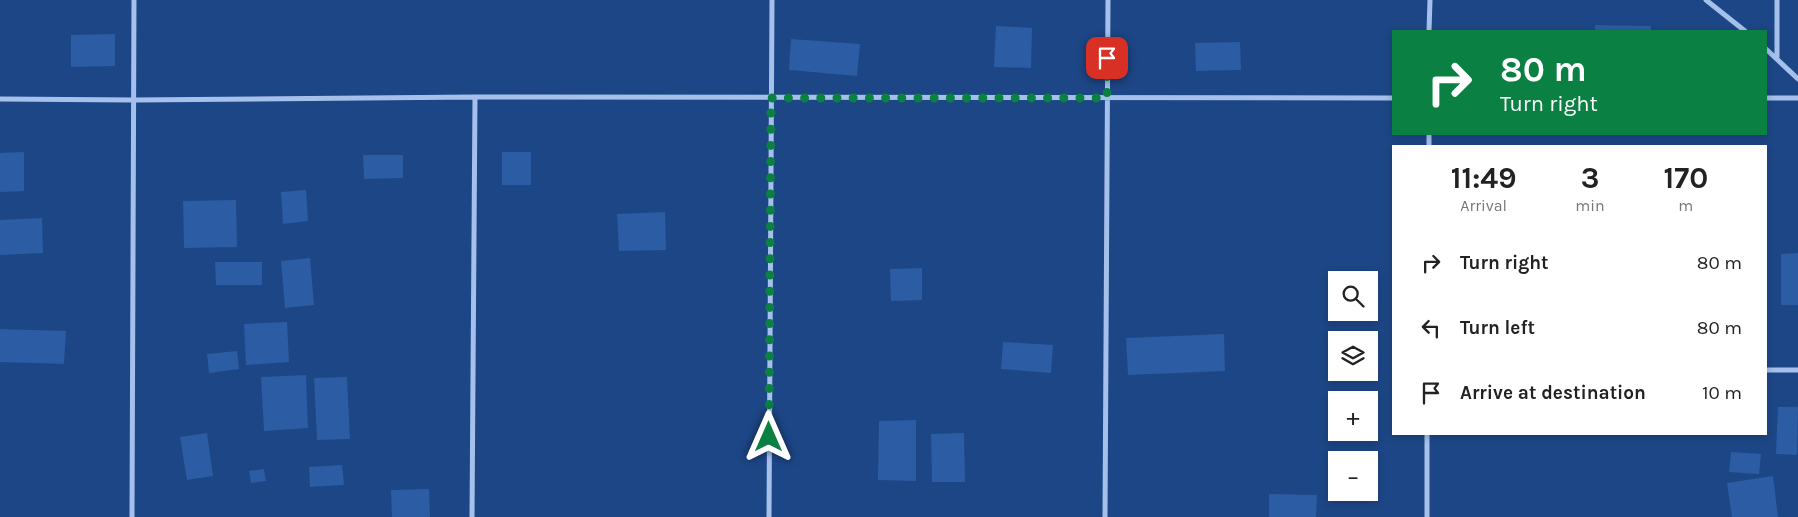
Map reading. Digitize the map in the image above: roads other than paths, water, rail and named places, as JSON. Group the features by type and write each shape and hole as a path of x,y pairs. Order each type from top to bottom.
{"street":[{"path":"132,517 134,0"},
{"path":"769,517 772,0"},
{"path":"1104,517 1108,0"},
{"path":"1430,0 1430,30"},
{"path":"1706,0 1744,30"},
{"path":"1777,0 1777,57"},
{"path":"1767,50 1777,57 1798,79"},
{"path":"472,517 475,98"},
{"path":"0,99 1392,98"},
{"path":"1767,98 1798,98"},
{"path":"1767,370 1798,370"},
{"path":"1427,435 1427,517"}]}
